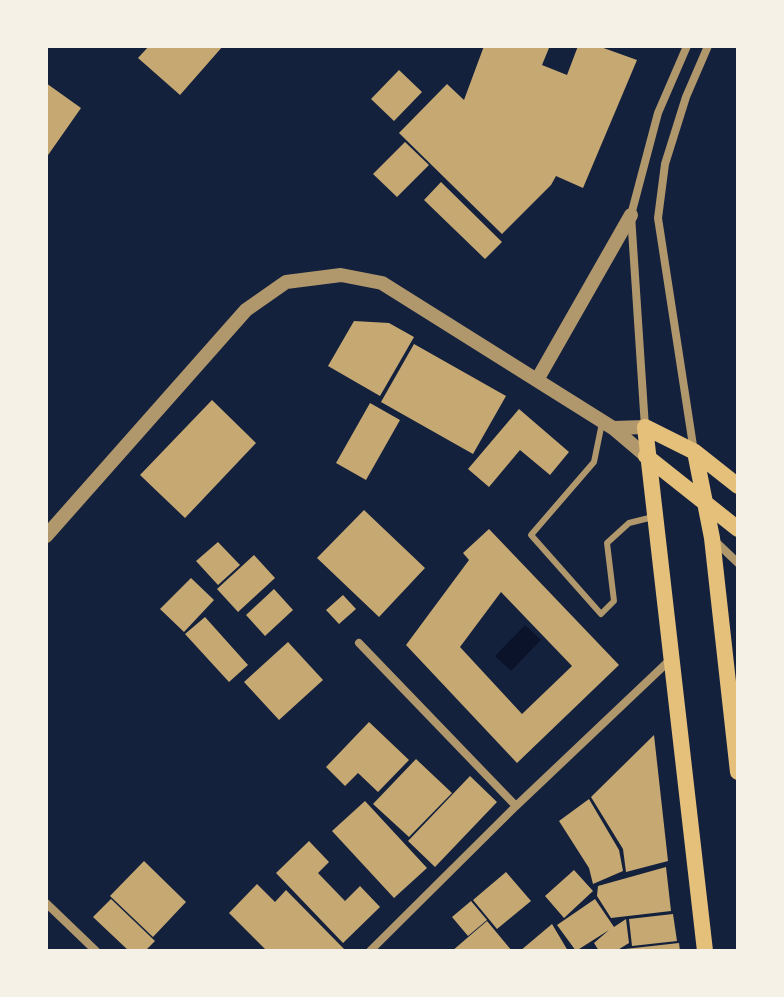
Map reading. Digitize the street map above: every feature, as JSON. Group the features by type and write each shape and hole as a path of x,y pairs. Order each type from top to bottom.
{"main road":[{"path":"705,951 645,427 695,452 738,486"},
{"path":"695,452 712,538 737,762"},
{"path":"646,456 738,529"}],"street":[{"path":"537,380 631,215 658,113 687,46"},
{"path":"695,452 658,218 665,164 686,97 708,46"},
{"path":"608,425 645,427 631,215"},
{"path":"46,536 216,341 246,310 286,282 341,275 382,283 608,425 646,456"},
{"path":"712,538 738,563"},
{"path":"359,643 516,806"},
{"path":"370,951 516,806 673,658"},
{"path":"46,903 96,951"}],"lane":[{"path":"608,425 594,462 531,535 601,614 614,601 607,543 629,523 657,516"}],"water":[{"path":"525,625 541,640 511,671 495,656"}],"building":[{"path":"149,46 223,46 180,95 138,58"},
{"path":"484,46 545,46 549,48 542,65 567,75 578,46 598,46 637,60 583,188 556,176 551,185 502,234 399,133 447,84 464,100"},
{"path":"399,70 422,92 394,121 371,99"},
{"path":"46,83 81,108 46,158"},
{"path":"405,142 429,165 397,197 373,174"},
{"path":"441,182 502,242 485,259 424,200"},
{"path":"354,321 389,323 414,337 380,396 328,366"},
{"path":"414,344 506,396 473,454 381,402"},
{"path":"212,400 256,443 185,518 140,475"},
{"path":"370,403 400,420 366,480 336,463"},
{"path":"519,409 569,452 550,475 520,450 489,487 468,469"},
{"path":"364,510 425,568 379,617 317,558"},
{"path":"489,529 619,665 517,763 406,645 469,560 463,553","holes":["501,592 572,666 522,714 460,647"]},
{"path":"218,542 240,565 218,585 196,561"},
{"path":"254,555 275,578 238,612 217,589"},
{"path":"191,578 214,600 184,632 160,609"},
{"path":"274,589 293,610 265,636 246,615"},
{"path":"343,595 356,609 339,624 326,610"},
{"path":"205,617 248,665 229,682 185,634"},
{"path":"288,642 323,680 279,720 244,682"},
{"path":"369,722 409,760 378,792 358,773 345,786 326,767"},
{"path":"654,735 668,861 626,872 623,849 591,797"},
{"path":"416,759 452,793 409,837 373,804"},
{"path":"470,776 497,802 435,867 408,841"},
{"path":"589,799 619,850 623,871 593,884 589,868 559,821"},
{"path":"365,801 427,868 394,898 332,831"},
{"path":"309,841 329,862 318,873 345,901 360,886 380,907 343,943 276,873"},
{"path":"144,861 186,902 153,937 110,896"},
{"path":"666,867 671,911 611,918 597,896 598,886"},
{"path":"574,870 593,891 564,918 545,896"},
{"path":"506,872 531,901 497,929 473,900"},
{"path":"257,884 275,902 286,890 346,951 267,951 229,913"},
{"path":"111,899 155,941 145,951 129,951 93,917"},
{"path":"595,899 614,927 626,919 629,943 616,951 599,951 594,943 609,930 576,951 557,925"},
{"path":"471,901 487,920 468,936 452,917"},
{"path":"673,914 677,941 632,946 629,919"},
{"path":"487,921 512,951 452,951"},
{"path":"552,924 568,951 520,951"},
{"path":"679,943 680,951 625,951 625,949"}]}
